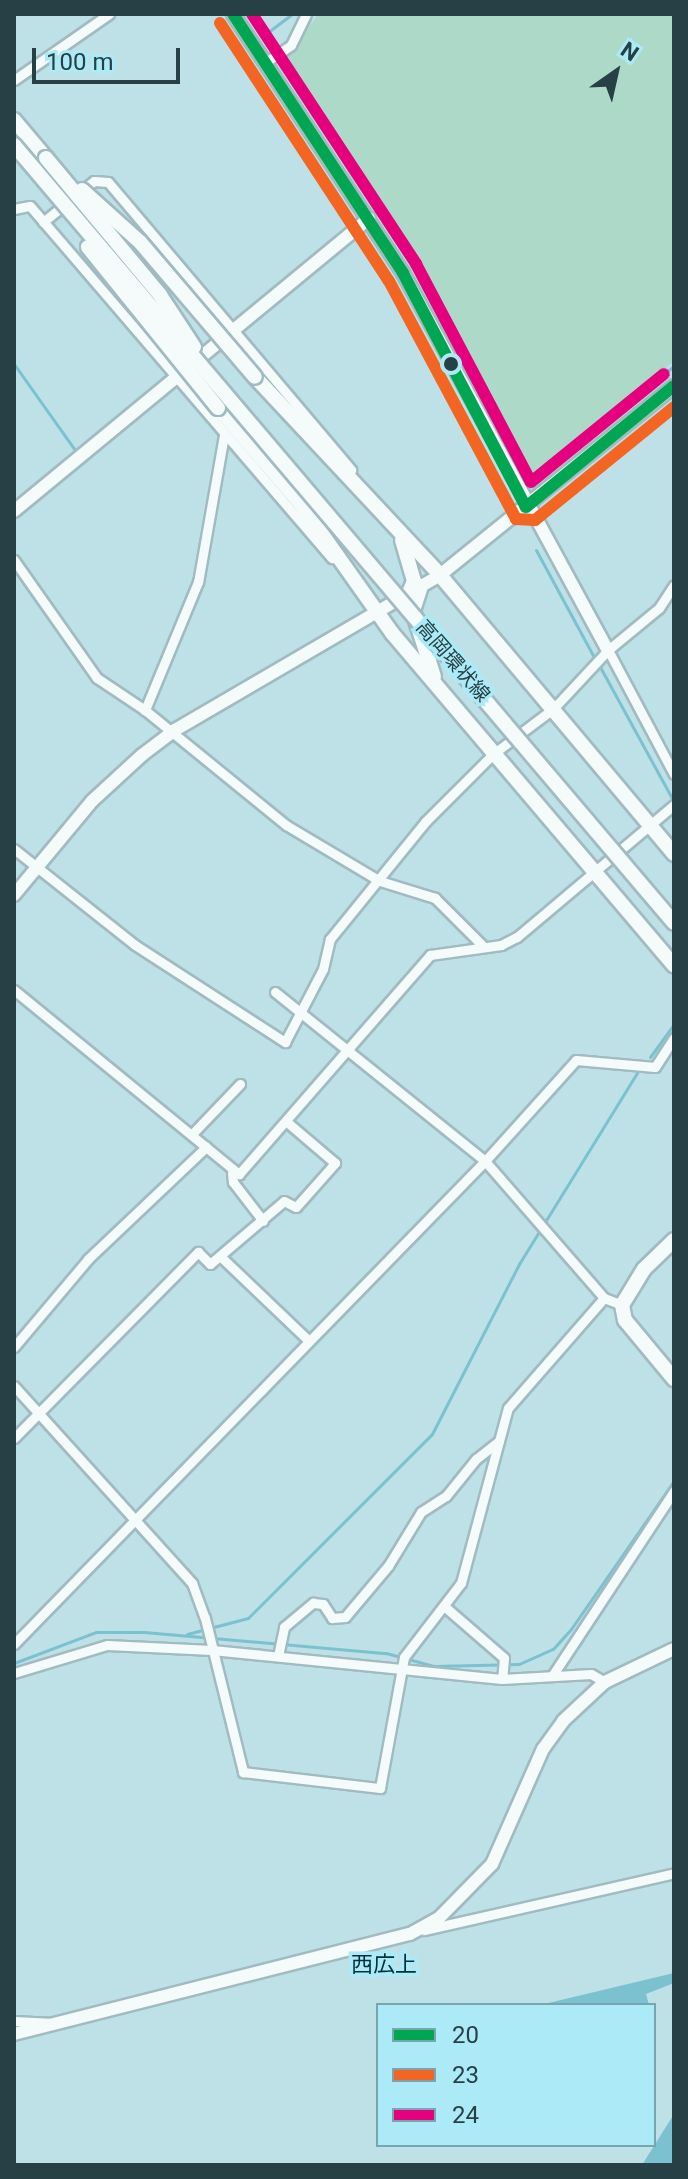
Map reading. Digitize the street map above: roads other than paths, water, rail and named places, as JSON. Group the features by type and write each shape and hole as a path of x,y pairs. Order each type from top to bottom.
{"main road":[{"name":"高岡環状線","path":"14,120 160,295 224,404"},
{"name":"高岡環状線","path":"14,147 224,404 674,923"},
{"path":"46,158 140,242 255,377 440,575 674,854"},
{"path":"224,404 300,503 349,574 438,688 674,966"},
{"path":"396,531 414,581 408,595"},
{"path":"421,586 413,611 438,688"},
{"path":"674,1240 644,1269 622,1305 625,1320 674,1379"}],"street":[{"path":"16,75 109,14"},
{"path":"233,14 369,218 432,326 526,507 674,774"},
{"path":"266,62 291,45 306,14"},
{"path":"43,222 101,179 165,248 380,504 396,531"},
{"path":"14,209 30,206 224,435 349,574"},
{"path":"14,511 369,218"},
{"path":"108,298 165,248"},
{"path":"14,895 115,778 175,730 440,575 674,386"},
{"path":"145,710 198,582 224,435"},
{"path":"14,560 97,678 175,730 286,825 380,881 435,898 484,947"},
{"path":"14,849 135,945 285,1042 305,1012 330,939 425,822 493,754 553,709 608,650 659,608 674,585"},
{"path":"14,990 193,1133 232,1173 239,1174 349,1050 400,983 430,955 484,947 517,937 674,805"},
{"path":"275,992 305,1012 485,1161 604,1298 622,1305"},
{"path":"14,1644 485,1161 576,1060 655,1067 674,1038"},
{"path":"193,1133 240,1084"},
{"path":"14,1438 198,1252 210,1264 284,1201 296,1207 335,1163 287,1122"},
{"path":"14,1347 88,1259 206,1147"},
{"path":"232,1173 233,1182 263,1221"},
{"path":"220,1256 308,1340"},
{"path":"14,1386 192,1583 243,1772 331,1786 380,1788 404,1657 461,1583 508,1408 604,1298"},
{"path":"278,1656 284,1627 313,1603 323,1604 332,1618 345,1617 388,1566 421,1512 446,1496 476,1459 499,1441"},
{"path":"552,1676 674,1491"},
{"path":"444,1606 504,1658 502,1679"},
{"path":"14,1673 107,1645 212,1650 502,1679 591,1674 605,1682"},
{"path":"410,1934 439,1918 477,1884 503,1844 543,1749 563,1721 605,1682 674,1649"},
{"path":"14,2034 410,1934 674,1873"},
{"path":"14,2021 57,2024"}],"water":[{"path":"674,1973 674,1983 646,1994 648,2003 548,2003"},
{"path":"674,2114 674,2165 642,2165"}],"waterway":[{"path":"292,14 265,34 412,265 525,473"},
{"path":"14,364 77,453"},
{"path":"533,478 674,366"},
{"path":"536,550 595,659"},
{"path":"599,665 674,802"},
{"path":"650,1057 674,1024"},
{"path":"187,1634 248,1618 432,1434 519,1264 637,1073"},
{"path":"14,1663 96,1632 144,1632 386,1653 434,1666 519,1664 553,1649 571,1629 674,1481"}],"district":[{"name":"西広上","path":"384,1965"}]}
